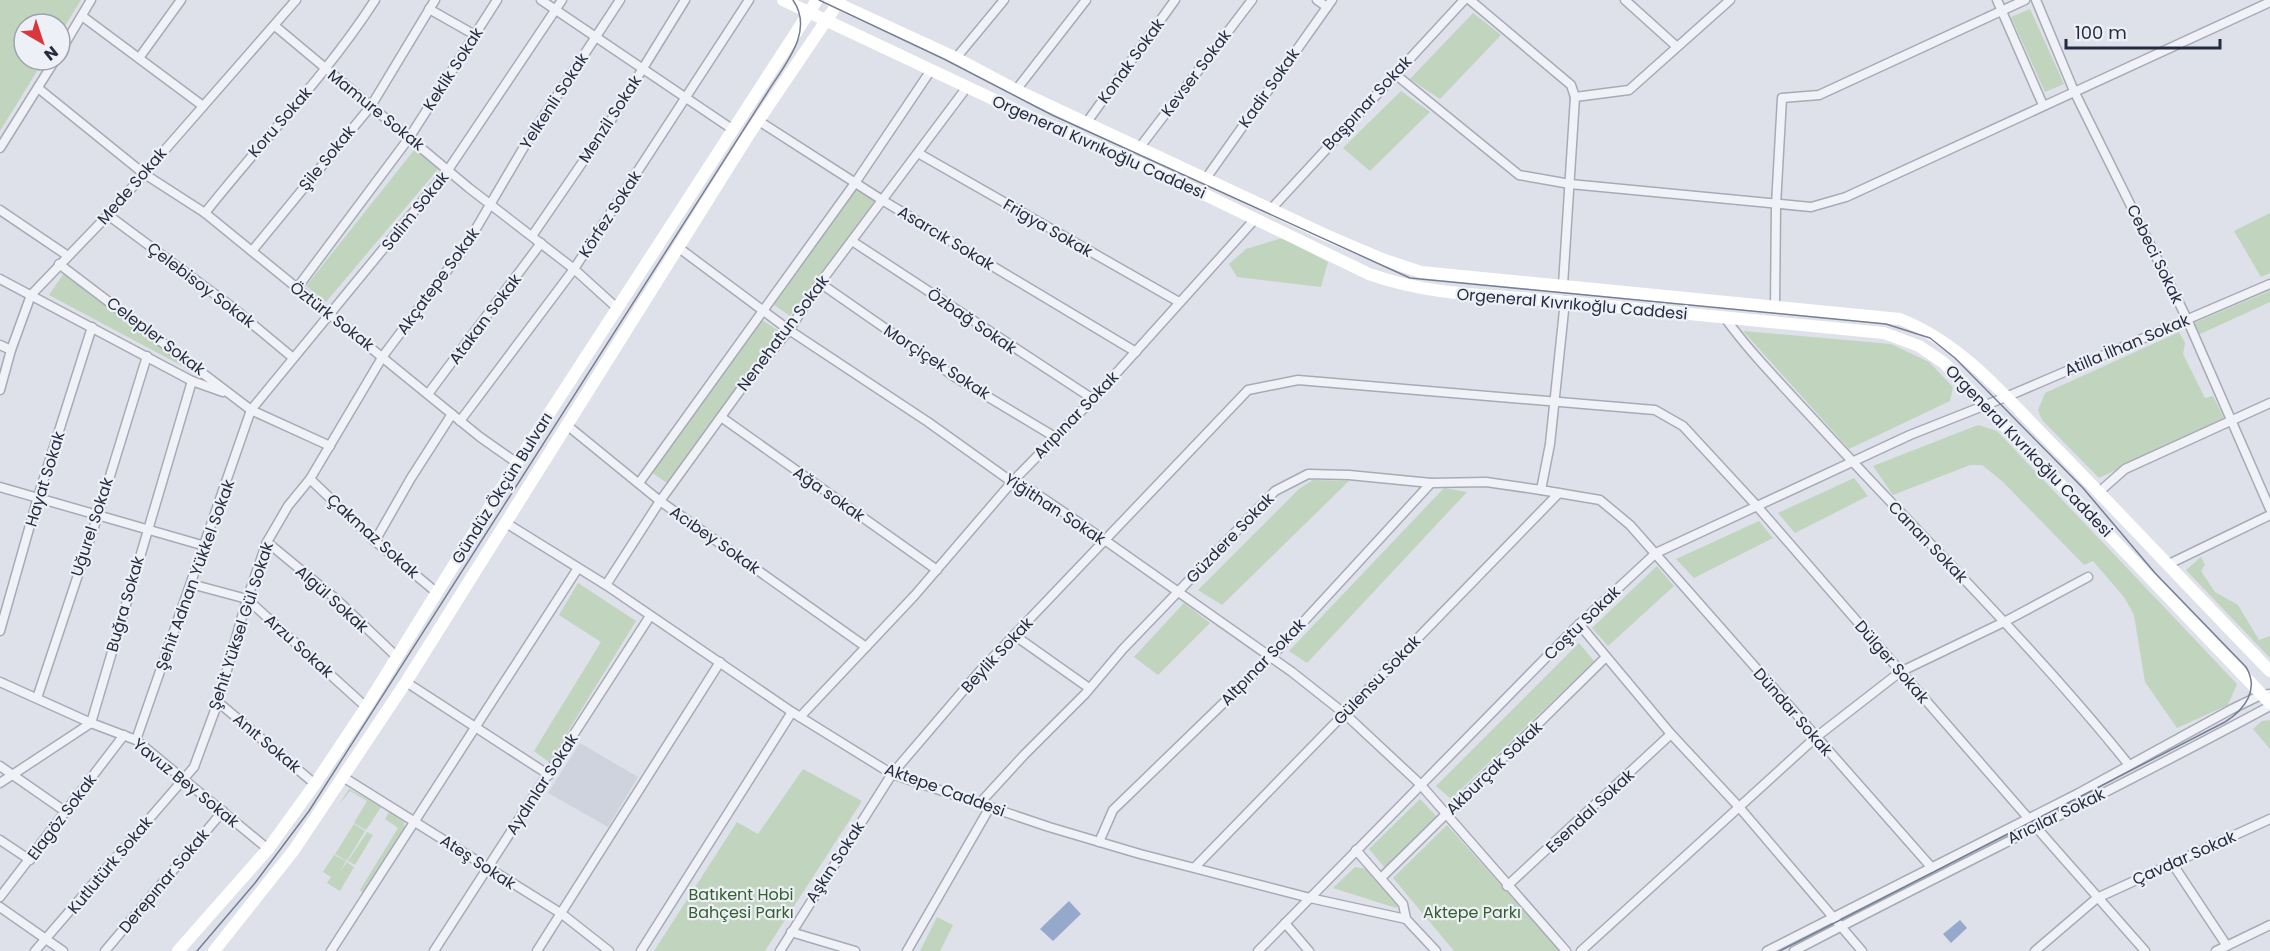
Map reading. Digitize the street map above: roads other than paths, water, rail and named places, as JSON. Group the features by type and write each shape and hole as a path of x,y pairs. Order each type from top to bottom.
{"main road":[{"name":"Orgeneral Kıvrıkoğlu Caddesi","path":"783,0 967,87 1154,170 1369,274 1404,287 1477,296 1565,301 1884,333 1919,346 1944,363 2070,491 2185,617 2268,700"},
{"name":"Gündüz Ökçün Bulvarı","path":"178,951 268,849 315,784 366,707 517,463 817,0"},
{"name":"Gündüz Ökçün Bulvarı","path":"214,951 294,850 406,682 759,121 827,20 836,1"},
{"path":"836,1 956,58 1016,90 1339,240 1420,272 1900,319 1927,330 1948,343 2006,397 2270,671"}],"street":[{"path":"72,32 91,0"},
{"path":"139,58 181,0"},
{"name":"Koru Sokak","path":"205,213 257,147 325,69 375,0"},
{"name":"Şile Sokak","path":"252,250 370,106 435,0"},
{"name":"Keklik Sokak","path":"297,288 409,138 497,0"},
{"path":"541,0 732,129"},
{"name":"Salim Sokak","path":"252,410 292,357 448,170 562,0"},
{"name":"Yelkenli Sokak","path":"491,204 528,140 620,0"},
{"name":"Menzil Sokak","path":"532,236 608,125 685,0"},
{"name":"Körfez Sokak","path":"460,421 574,269 749,0"},
{"path":"956,58 1004,0"},
{"path":"1016,90 1086,0"},
{"name":"Konak Sokak","path":"1087,122 1175,0"},
{"name":"Kevser Sokak","path":"1140,147 1252,0"},
{"path":"1317,0 1329,4"},
{"name":"Başpınar Sokak","path":"1272,208 1464,0"},
{"path":"1470,0 1571,85 1575,97 1563,285"},
{"path":"1624,0 1676,46"},
{"path":"1575,97 1629,90 1730,0"},
{"path":"1997,0 2043,105"},
{"path":"1775,307 1776,205 1782,98 1819,95 2025,0"},
{"name":"Cebeci Sokak","path":"2036,0 2074,91 2187,320 2270,509"},
{"name":"Mede Sokak","path":"0,390 11,350 31,296 108,215 275,26 294,1"},
{"path":"1395,74 1519,175 1570,184 1811,207 1846,197 2270,2"},
{"name":"Kadir Sokak","path":"1207,177 1329,4"},
{"path":"429,9 475,34"},
{"path":"82,16 203,106"},
{"name":"Mamure Sokak","path":"275,26 448,170 574,269 617,308"},
{"path":"639,483 855,183 931,70"},
{"path":"0,148 48,72"},
{"name":"Nenehatun Sokak","path":"606,585 660,501 967,87"},
{"name":"Öztürk Sokak","path":"38,88 144,173 205,213 460,421 517,463"},
{"name":"Asarcık Sokak","path":"759,121 882,200 1136,352"},
{"name":"Frigya Sokak","path":"918,153 1179,302"},
{"name":"Akçatepe Sokak","path":"383,356 467,244 491,204"},
{"path":"0,210 68,255"},
{"name":"Çelebisoy Sokak","path":"108,215 232,307 292,357"},
{"name":"Arıpınar Sokak","path":"641,951 796,714 866,647 937,570 1012,482 1093,399 1255,219"},
{"name":"Özbağ Sokak","path":"852,241 1093,399"},
{"name":"Atakan Sokak","path":"428,394 541,243"},
{"name":"Yiğithan Sokak","path":"679,248 789,330 1012,482 1031,490 1179,591 1345,714 1420,784 1566,951"},
{"name":"Celepler Sokak","path":"59,264 252,410 330,446"},
{"path":"0,279 192,381 232,395"},
{"name":"Morçiçek Sokak","path":"820,283 955,377 1055,437"},
{"name":"Atilla İlhan Sokak","path":"1984,405 2270,284"},
{"path":"1541,490 1555,400 1565,301"},
{"name":"Canan Sokak","path":"1725,318 1746,347 2083,708 2129,765"},
{"name":"Hayat Sokak","path":"0,632 38,497 92,327"},
{"path":"0,345 11,350"},
{"name":"Uğurel Sokak","path":"37,698 98,515 147,356"},
{"name":"Şehit Yüksel Gül Sokak","path":"184,778 194,767 218,702 247,599 267,542 288,506 310,478 330,446 383,356"},
{"name":"Beylik Sokak","path":"892,774 980,671 1248,390 1298,380 1444,394 1555,400"},
{"name":"Buğra Sokak","path":"91,723 192,381"},
{"name":"Dülger Sokak","path":"1555,400 1655,410 1683,426 1756,505 2145,951"},
{"path":"2099,492 2125,469 2270,403"},
{"name":"Coştu Sokak","path":"1258,951 1579,624 1656,553 1910,435 1984,405"},
{"name":"Şehit Adnan Yükkel Sokak","path":"136,740 252,410"},
{"path":"375,541 411,478 452,414"},
{"name":"Ağa sokak","path":"721,417 937,570"},
{"name":"Acıbey Sokak","path":"568,426 660,501 866,647"},
{"name":"Güzdere Sokak","path":"979,804 1123,649 1275,491 1308,474 1349,474 1431,483 1486,482 1600,500 1630,525 1656,553"},
{"name":"Çakmaz Sokak","path":"310,478 375,541 436,592"},
{"name":"Altpınar Sokak","path":"1099,842 1113,810 1271,657 1431,483"},
{"path":"0,487 205,546"},
{"name":"Gülensu Sokak","path":"1195,867 1558,493"},
{"path":"2169,564 2270,515"},
{"name":"Aktepe Caddesi","path":"506,523 606,585 796,714 892,774 1099,842 1310,898 1406,918"},
{"name":"Algül Sokak","path":"267,542 336,600 397,657"},
{"name":"Dündar Sokak","path":"1656,553 1815,738 1932,868"},
{"path":"331,951 578,568"},
{"path":"1581,951 1815,738 1900,672 2004,622 2088,577"},
{"name":"Arzu Sokak","path":"191,584 247,599 366,707"},
{"name":"Aydınlar Sokak","path":"434,951 650,616"},
{"path":"1579,624 1671,734 1739,807 1862,951"},
{"path":"1014,635 1089,688"},
{"name":"Akburçak Sokak","path":"1381,878 1606,657"},
{"path":"537,951 720,662"},
{"name":"Yavuz Bey Sokak","path":"0,682 91,723 136,740 268,849"},
{"path":"406,682 549,775"},
{"path":"1767,951 1932,868 2032,822 2129,765 2268,700"},
{"name":"Arıcılar Sokak","path":"1842,926 2032,822 2163,764 2268,700"},
{"name":"Anıt Sokak","path":"218,702 315,784"},
{"path":"0,783 91,723"},
{"name":"Esendal Sokak","path":"1507,886 1671,734"},
{"name":"Elagöz Sokak","path":"0,897 124,735"},
{"path":"0,766 66,812"},
{"name":"Aşkın Sokak","path":"780,951 892,774"},
{"name":"Ateş Sokak","path":"343,777 562,914 609,951"},
{"name":"Kutlutürk Sokak","path":"35,951 184,778"},
{"path":"907,951 990,807"},
{"name":"Derepınar Sokak","path":"105,951 222,811"},
{"name":"Çavdar Sokak","path":"2097,898 2270,819"},
{"path":"0,840 30,860"},
{"path":"1356,850 1403,904 1406,918 1436,951"},
{"path":"2172,864 2227,946"},
{"path":"2035,951 2097,898"},
{"path":"0,907 63,951"},
{"path":"1285,923 1309,951"},
{"path":"2216,951 2270,925"},
{"path":"1794,951 1842,926"},
{"path":"791,932 855,951"}],"water":[{"path":"1069,901 1081,914 1053,941 1040,929"},
{"path":"1960,920 1967,928 1951,943 1943,934"}],"tram line":[{"path":"197,951 255,883 309,811 788,60 795,48 801,24 799,12 793,0"},
{"path":"819,0 944,59 1052,115 1410,278 1886,324 1930,338 1955,358 2083,488 2155,573 2246,667 2251,684 2248,699 2238,712 2225,722 1780,951"}],"park label":[{"name":"Batıkent Hobi Bahçesi Parkı","path":"741,903"},
{"name":"Aktepe Parkı","path":"1472,912"}]}
